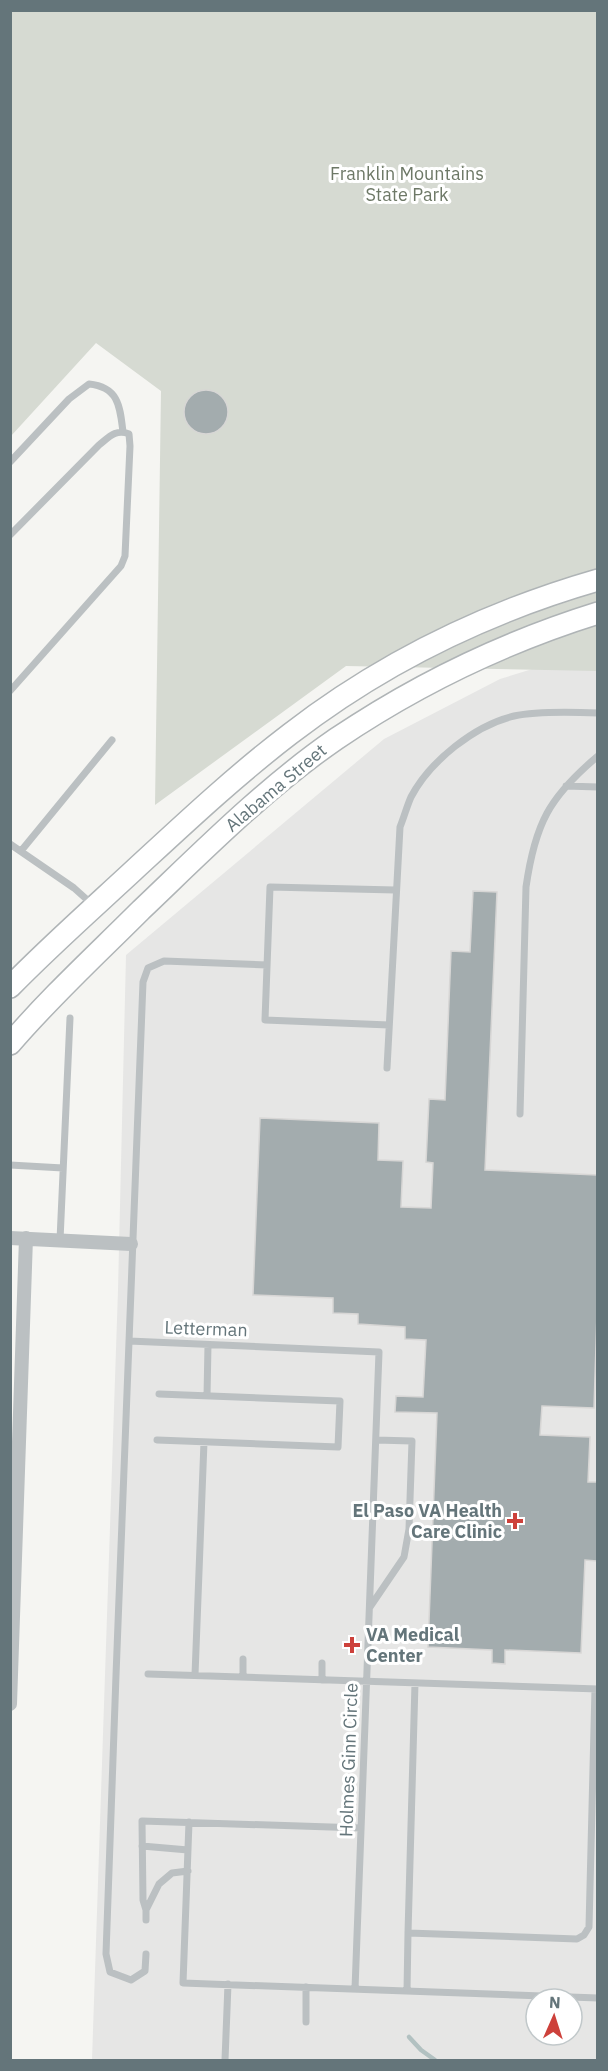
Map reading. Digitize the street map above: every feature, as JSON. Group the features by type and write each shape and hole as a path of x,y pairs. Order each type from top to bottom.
{"main road":[{"name":"Alabama Street","path":"10,987 238,775 291,733 370,679 454,634 516,607 597,580"},
{"name":"Alabama Street","path":"10,1044 83,967 214,841 286,778 336,739 410,694 478,658 597,613"}],"street":[{"path":"10,1238 131,1244"},
{"path":"10,1704 26,1238"}],"lane":[{"path":"10,462 69,399 89,384 99,385 118,401 123,432"},
{"path":"10,535 99,445 114,433 129,434 125,556 121,566 10,691"},
{"path":"387,1068 400,827 411,796 429,770 448,751 480,730 514,716 570,712 597,713"},
{"path":"21,851 112,740"},
{"path":"520,1114 526,887 531,855 540,825 556,796 597,756"},
{"path":"566,786 597,787"},
{"path":"10,844 74,888 95,907"},
{"path":"389,1025 265,1020 270,887 395,890"},
{"path":"146,1954 145,1971 131,1980 110,1972 106,1953 131,1244 143,982 148,968 164,962 267,965"},
{"path":"60,1240 70,1018"},
{"path":"10,1165 63,1167"},
{"name":"Letterman","path":"129,1341 379,1352"},
{"path":"207,1396 208,1345"},
{"name":"Holmes Ginn Circle","path":"355,1989 379,1352"},
{"path":"157,1440 338,1448 340,1401 159,1394"},
{"path":"370,1607 404,1557 409,1529 412,1441 376,1440"},
{"path":"195,1676 204,1442"},
{"path":"243,1659 243,1677"},
{"path":"322,1663 322,1680"},
{"path":"148,1674 596,1689 589,1927 584,1935 577,1939 408,1933"},
{"path":"407,1991 415,1683"},
{"path":"146,1920 143,1900 142,1821 361,1828"},
{"path":"189,1822 183,1983 597,1998"},
{"path":"142,1846 188,1850"},
{"path":"146,1910 159,1884 172,1873 188,1870"},
{"path":"225,2061 228,1984"},
{"path":"306,1987 306,2022"}],"shaded area":[{"name":"VA Medical Center","path":"597,649 597,2060 92,2060 118,1290 126,955 384,739 500,679"}],"green space":[{"name":"Franklin Mountains State Park","path":"11,11 597,11 597,671 346,666 155,805 161,391 96,343 11,436"}],"building":[{"path":"206,390 221,397 228,412 221,427 206,434 191,427 184,412 191,397"},
{"path":"473,891 497,892 485,1170 597,1175 594,1408 542,1406 540,1435 590,1437 588,1482 597,1482 597,1561 585,1560 581,1653 505,1650 505,1664 492,1663 492,1650 428,1647 437,1413 395,1412 396,1396 423,1397 426,1340 405,1339 405,1327 358,1324 358,1314 333,1313 333,1298 253,1295 260,1118 379,1123 378,1160 403,1161 401,1207 431,1208 433,1163 426,1162 429,1099 445,1100 451,951 470,952"}],"waterway":[{"path":"409,2037 435,2060"}],"place":[{"name":"El Paso VA Health Care Clinic","path":"515,1521"},
{"name":"VA Medical Center","path":"352,1645"}]}
